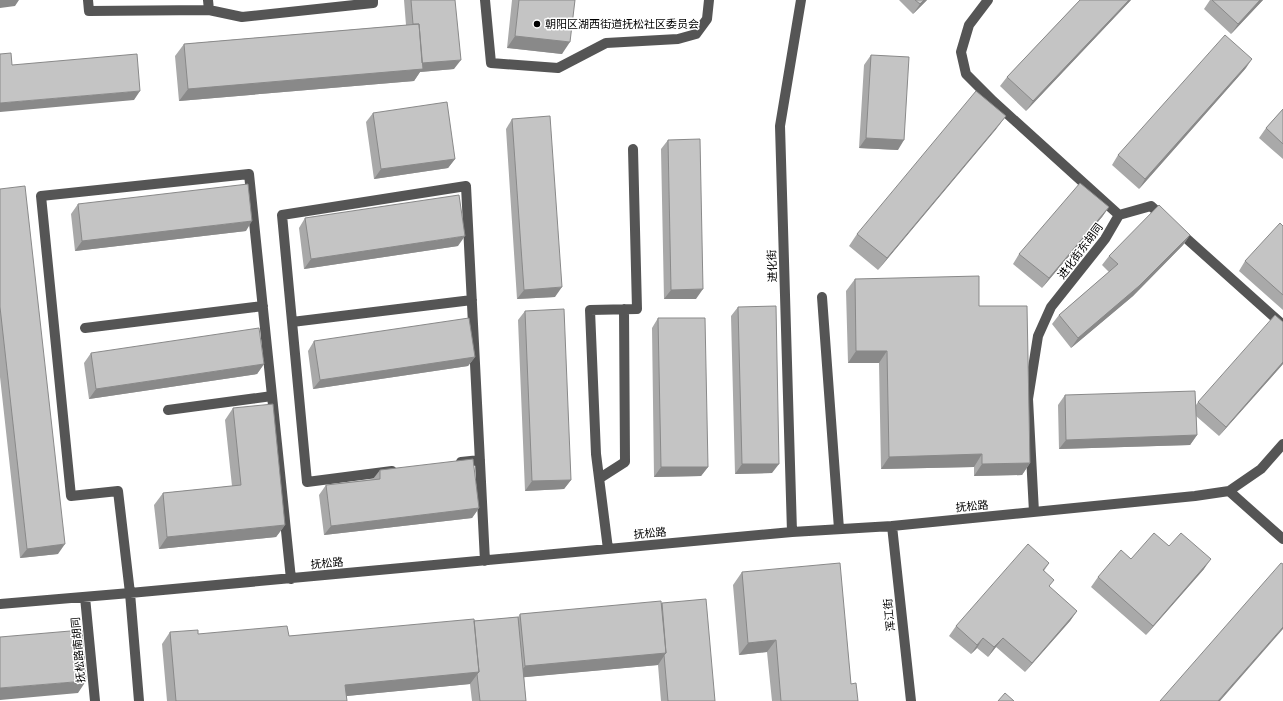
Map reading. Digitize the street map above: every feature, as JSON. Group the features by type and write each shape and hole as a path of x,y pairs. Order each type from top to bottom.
{"street":[{"path":"88,0 89,11 208,5 242,17 373,3 373,0"},
{"path":"485,0 491,63 558,68 606,43 678,39 696,34 707,19 709,0"},
{"name":"进化街","path":"792,532 780,126 801,0"},
{"path":"988,0 969,24 961,52 966,74 993,101 1119,215 1151,206 1283,325"},
{"path":"608,549 596,454 590,310 637,309 633,149"},
{"path":"139,701 130,593 118,491 71,496 41,196 249,174 291,579"},
{"path":"401,470 307,482 282,215 466,186 485,561"},
{"name":"进化街东胡同","path":"1034,512 1028,399 1038,336 1051,307 1105,239 1119,215"},
{"path":"822,297 838,529"},
{"path":"292,322 472,300"},
{"path":"85,328 263,306"},
{"path":"600,478 625,462 624,309"},
{"path":"168,410 272,396"},
{"name":"抚松路","path":"0,604 291,579 792,532 892,526 1195,496 1229,491 1261,469 1283,444"},
{"path":"449,464 480,460"},
{"path":"1229,491 1283,539"},
{"name":"浑江街","path":"892,526 911,701"},
{"name":"抚松路南胡同","path":"85,597 95,701"}],"building":[{"path":"411,0 455,0 461,60 422,63 419,24 413,24"},
{"name":"朝阳区湖西街道抚松社区委员会","path":"519,0 575,0 570,42 515,36"},
{"path":"915,0 924,0 920,4"},
{"path":"1080,0 1129,0 1033,101 1007,77"},
{"path":"1212,0 1260,0 1238,24"},
{"path":"419,24 423,69 188,89 184,44"},
{"path":"1225,35 1252,59 1145,179 1118,155"},
{"path":"11,53 12,65 137,54 140,91 0,103 0,54"},
{"path":"871,55 909,57 904,140 866,138"},
{"path":"976,91 1006,116 887,258 857,234"},
{"path":"447,102 455,159 381,169 373,113"},
{"path":"1283,109 1283,144 1266,128"},
{"path":"550,116 562,287 524,290 512,119"},
{"path":"700,139 703,289 671,290 668,140"},
{"path":"1080,183 1109,207 1049,278 1019,254"},
{"path":"248,184 252,221 82,241 78,204"},
{"path":"25,186 65,544 27,549 0,307 0,189"},
{"path":"459,195 465,236 311,259 305,218"},
{"path":"1159,205 1190,235 1139,286 1078,338 1059,315 1118,264 1109,256"},
{"path":"1280,223 1283,226 1283,295 1245,261"},
{"path":"979,276 979,306 1027,306 1030,463 982,464 982,454 889,457 887,351 856,351 855,279"},
{"path":"776,306 779,464 742,464 738,307"},
{"path":"564,309 571,480 532,481 525,311"},
{"path":"1275,315 1283,322 1283,362 1226,427 1198,402"},
{"path":"469,318 475,357 320,380 314,341"},
{"path":"658,318 705,318 708,467 661,467"},
{"path":"259,328 264,364 96,389 91,353"},
{"path":"1195,391 1197,435 1066,440 1065,395"},
{"path":"273,404 285,525 167,537 163,493 241,485 233,408"},
{"path":"473,459 479,508 331,526 326,485 380,479 380,470"},
{"path":"1154,533 1169,546 1181,533 1211,559 1153,626 1098,577 1121,550 1131,559"},
{"path":"1028,544 1049,563 1043,570 1054,580 1049,586 1077,611 1032,663 1003,638 994,647 983,638 977,645 956,626"},
{"path":"840,563 851,684 856,683 858,701 781,701 776,640 748,643 742,572"},
{"path":"1281,563 1283,564 1283,627 1218,701 1160,701"},
{"path":"706,599 715,701 668,701 662,603"},
{"path":"661,601 666,653 525,666 520,614"},
{"path":"518,617 526,701 480,701 474,621"},
{"path":"474,619 479,672 345,685 347,701 176,701 170,632 198,630 198,634 287,626 289,636"},
{"path":"82,630 86,681 0,688 0,637"},
{"path":"1005,693 1014,701 998,701"}],"place":[{"name":"朝阳区湖西街道抚松社区委员会","path":"537,24"}]}
